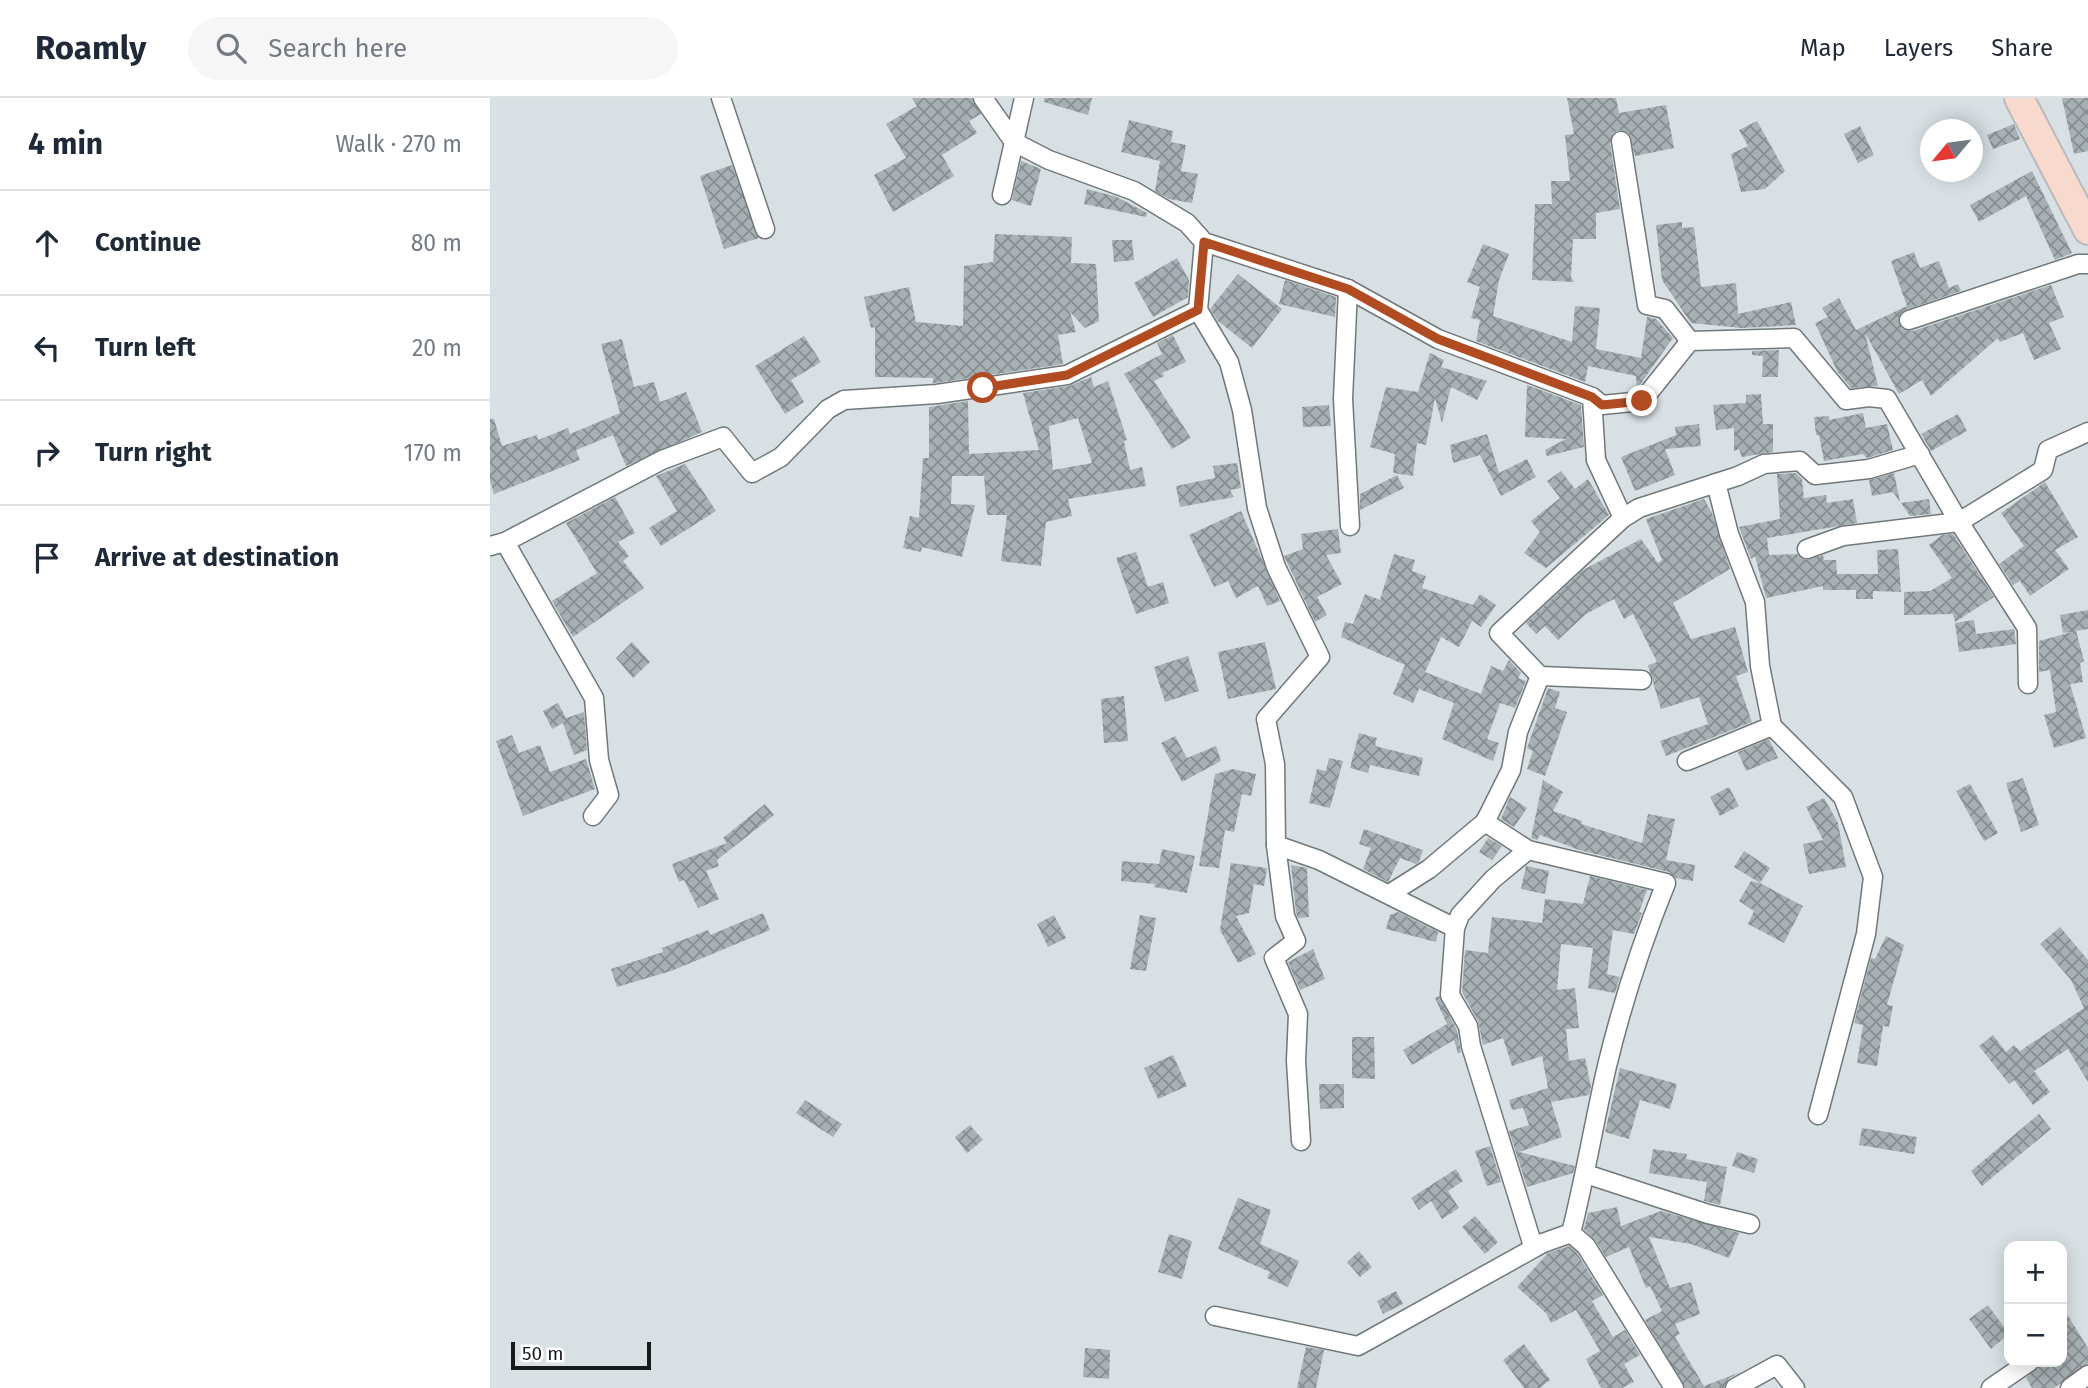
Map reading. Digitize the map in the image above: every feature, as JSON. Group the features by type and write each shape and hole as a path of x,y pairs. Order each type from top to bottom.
{"main road":[{"path":"2019,98 2088,230"}],"street":[{"path":"721,98 765,229"},
{"path":"983,98 1014,142 1049,160 1133,191 1187,223 1204,242 1348,289 1438,339 1592,397 1602,405 1642,401 1690,341 1794,338 1846,400 1868,397 1887,400 1959,522 2027,628 2028,684"},
{"path":"1002,195 1024,98"},
{"path":"1621,141 1647,305 1665,309 1690,341"},
{"path":"1204,242 1198,310 1229,362 1242,410 1257,509 1276,567 1320,657 1266,719 1275,764 1276,845 1285,916 1296,941 1275,954 1274,958 1298,1014 1296,1061 1301,1141"},
{"path":"1909,320 2078,264 2088,264"},
{"path":"1348,289 1343,399 1350,526"},
{"path":"593,816 609,795 599,760 594,698 498,544 662,460 723,437 752,473 781,457 828,409 844,400 937,394 1067,375 1198,310"},
{"path":"1592,397 1596,460 1623,518"},
{"path":"1807,549 1843,536 1959,522 2043,470 2048,450 2088,432"},
{"path":"1642,680 1540,677 1499,634 1623,518 1639,508 1764,464 1801,461 1815,475 1869,469 1920,454"},
{"path":"1716,483 1729,534 1755,602 1760,666 1772,726 1843,797 1873,877 1866,934 1818,1115"},
{"path":"1391,893 1429,869 1485,822 1511,769 1517,732 1540,677"},
{"path":"1687,761 1772,726"},
{"path":"1485,822 1528,850 1666,883 1644,936 1607,1065 1586,1174 1570,1233"},
{"path":"1276,845 1320,860 1337,871 1391,893 1455,928"},
{"path":"1528,850 1493,879 1460,915 1455,928 1450,995 1468,1026 1471,1046 1533,1246 1570,1233"},
{"path":"1586,1174 1708,1214 1750,1224"},
{"path":"1570,1233 1586,1246 1674,1388"},
{"path":"1216,1316 1358,1346 1543,1243"},
{"path":"1735,1388 1777,1365 1795,1388"},
{"path":"1992,1388 2022,1367"},
{"path":"2070,1388 2088,1375"}],"building":[{"path":"912,98 972,98 981,114 969,121 977,133 942,155 954,176 893,212 874,175 906,158 886,124 917,106"},
{"path":"1044,98 1092,98 1088,115 1044,102"},
{"path":"1567,98 1616,98 1619,113 1666,105 1674,148 1635,156 1629,133 1620,130 1613,133 1610,143 1620,209 1596,213 1596,239 1573,239 1571,277 1574,282 1532,280 1535,204 1552,204 1551,181 1570,181 1565,135 1574,134"},
{"path":"2062,98 2088,98 2088,151 2074,154"},
{"path":"1129,120 1173,131 1171,142 1186,145 1181,171 1198,174 1192,203 1169,199 1155,191 1160,161 1121,152"},
{"path":"1757,121 1785,171 1765,189 1741,192 1731,154 1748,146 1739,130"},
{"path":"2014,124 2020,139 1993,149 1987,135"},
{"path":"1860,126 1874,155 1858,163 1844,134"},
{"path":"1021,161 1041,169 1031,206 1012,200"},
{"path":"732,165 759,238 724,249 700,176"},
{"path":"2032,171 2072,253 2055,260 2026,196 1979,222 1970,205"},
{"path":"1087,189 1117,197 1147,213 1146,217 1084,204"},
{"path":"1682,222 1682,228 1694,227 1701,287 1736,283 1738,314 1791,302 1796,325 1742,328 1691,323 1662,280 1656,225"},
{"path":"995,234 1072,237 1071,263 1096,264 1099,321 1085,328 1070,312 1076,332 1058,335 1063,364 936,383 933,383 933,378 875,377 875,327 871,328 864,297 909,287 916,322 963,326 964,266 993,262"},
{"path":"1112,240 1132,240 1134,260 1114,262"},
{"path":"1483,244 1509,254 1499,280 1493,316 1572,342 1575,306 1600,308 1596,349 1641,358 1647,317 1656,319 1673,338 1637,389 1636,376 1588,366 1585,382 1476,341 1480,320 1471,318 1480,287 1467,282"},
{"path":"1914,252 1920,268 1939,261 1949,288 1958,284 1961,291 1905,310 1898,318 1902,329 1913,331 2051,285 2064,317 2049,323 2061,349 2034,360 2023,333 2000,342 1998,338 1931,396 1922,380 1899,394 1865,333 1878,386 1851,388 1837,371 1815,323 1828,317 1822,308 1839,298 1856,330 1907,306 1891,261"},
{"path":"1177,258 1189,280 1188,297 1153,317 1134,283"},
{"path":"1238,274 1282,309 1252,348 1218,321 1210,309"},
{"path":"1285,280 1336,297 1335,317 1279,304"},
{"path":"1173,335 1186,362 1162,373 1164,376 1154,381 1191,438 1172,449 1124,374 1162,354 1157,343"},
{"path":"804,336 821,362 791,380 804,402 785,414 755,366"},
{"path":"622,339 634,387 654,382 660,402 686,392 702,432 626,466 613,435 576,450 580,460 494,494 490,481 490,419 494,419 502,446 537,435 538,440 568,428 570,434 620,413 601,344"},
{"path":"1779,350 1778,377 1762,377 1763,356 1752,355 1752,351"},
{"path":"1430,353 1444,360 1441,367 1487,381 1477,400 1451,387 1442,423 1435,398 1426,445 1417,443 1413,476 1393,473 1395,454 1370,447 1386,387 1418,392"},
{"path":"1091,377 1094,387 1108,381 1127,440 1124,441 1130,470 1142,467 1146,486 1068,499 1072,516 1046,522 1041,566 1001,561 1007,515 987,515 984,476 952,476 951,504 975,505 962,557 922,547 921,552 903,548 910,516 919,518 923,458 929,458 929,407 968,401 969,454 1039,450 1023,393 1069,386","holes":["1078,418 1092,463 1053,470 1049,426"]},
{"path":"1527,385 1581,405 1584,447 1547,456 1545,450 1566,439 1525,437"},
{"path":"1761,394 1763,424 1773,424 1773,452 1742,457 1739,449 1734,451 1734,428 1716,430 1713,405 1746,403 1746,395"},
{"path":"1329,405 1331,426 1303,427 1302,407"},
{"path":"1863,413 1866,428 1887,424 1893,450 1867,458 1863,454 1824,461 1814,417 1829,416 1829,420"},
{"path":"1958,414 1967,431 1931,451 1921,434"},
{"path":"1699,424 1701,446 1665,449 1675,475 1635,491 1621,457 1676,435 1675,427"},
{"path":"1487,434 1499,473 1527,459 1536,477 1501,496 1480,455 1453,463 1450,445"},
{"path":"1237,463 1241,488 1230,490 1234,497 1180,507 1176,486 1215,478 1213,466"},
{"path":"685,464 716,511 661,546 649,528 677,511 656,476"},
{"path":"1561,471 1575,489 1588,479 1609,515 1546,568 1524,553 1540,532 1531,521 1560,498 1547,481"},
{"path":"1796,473 1802,479 1804,498 1826,495 1827,503 1853,499 1857,523 1767,538 1769,555 1797,554 1806,560 1823,555 1824,560 1836,560 1837,574 1878,574 1877,550 1898,549 1901,592 1873,591 1873,599 1856,599 1856,590 1823,590 1823,586 1766,598 1755,556 1751,559 1739,527 1780,519 1777,474"},
{"path":"1894,473 1900,502 1893,492 1872,496 1869,480"},
{"path":"1397,475 1404,488 1360,510 1360,494"},
{"path":"2045,482 2078,537 2055,550 2069,569 2030,596 2020,581 2013,585 1999,564 2024,546 2001,513"},
{"path":"615,497 635,533 618,542 629,556 623,561 644,588 573,637 552,601 597,573 566,523"},
{"path":"1704,499 1712,513 1730,569 1673,603 1691,639 1735,627 1748,672 1736,676 1752,722 1666,756 1660,741 1708,724 1699,697 1661,709 1648,665 1657,662 1633,614 1624,619 1614,599 1586,614 1558,640 1545,626 1536,634 1526,623 1583,570 1641,539 1658,563 1662,560 1646,519"},
{"path":"1929,499 1931,514 1910,516 1901,503"},
{"path":"1241,511 1280,601 1267,606 1258,586 1236,598 1228,581 1214,587 1189,535"},
{"path":"1338,529 1341,553 1326,555 1342,584 1317,597 1327,615 1315,622 1284,556 1303,549 1301,534"},
{"path":"1953,534 1994,597 1955,622 1953,614 1904,615 1904,592 1930,591 1952,578 1929,545 1942,535"},
{"path":"1136,552 1148,587 1163,582 1169,603 1136,614 1116,558"},
{"path":"1394,554 1415,560 1412,571 1426,576 1422,588 1473,605 1480,594 1496,605 1481,627 1472,621 1459,647 1441,637 1425,672 1481,694 1491,666 1503,671 1509,660 1521,673 1518,678 1526,681 1515,708 1500,703 1487,739 1499,743 1493,761 1442,739 1454,703 1419,689 1413,703 1393,694 1405,665 1341,637 1345,622 1353,624 1365,594 1380,600"},
{"path":"2088,610 2088,629 2076,631 2084,661 2080,663 2083,682 2070,684 2086,738 2054,748 2044,715 2056,712 2050,670 2039,672 2039,641 2072,632 2063,633 2060,615"},
{"path":"1974,620 1976,634 2014,629 2016,644 1959,652 1955,623"},
{"path":"632,642 650,662 633,678 616,658"},
{"path":"1265,642 1276,689 1228,699 1218,652"},
{"path":"1188,656 1199,691 1165,702 1154,667"},
{"path":"1548,688 1560,692 1555,708 1567,712 1545,776 1527,769 1533,751 1527,748"},
{"path":"1124,696 1128,741 1104,743 1101,699"},
{"path":"558,703 566,718 584,712 587,750 574,755 563,723 552,729 543,711"},
{"path":"1359,733 1377,738 1375,746 1423,758 1419,776 1370,765 1368,773 1350,768"},
{"path":"512,735 519,753 540,745 550,772 586,759 595,789 523,816 496,741"},
{"path":"1175,736 1187,758 1216,746 1221,761 1182,782 1161,743"},
{"path":"1769,739 1778,758 1746,771 1738,752"},
{"path":"1329,758 1343,761 1330,808 1309,803 1317,769 1326,771"},
{"path":"1233,769 1256,774 1251,796 1242,794 1234,832 1225,830 1219,868 1199,866 1215,774"},
{"path":"2023,778 2039,825 2021,832 2006,783"},
{"path":"1543,780 1563,792 1553,811 1582,821 1581,824 1642,843 1648,814 1675,819 1666,860 1695,865 1693,881 1676,878 1669,872 1579,850 1540,835 1537,840 1531,838"},
{"path":"1970,784 1998,833 1984,841 1956,791"},
{"path":"1729,787 1739,806 1720,816 1710,797"},
{"path":"1510,797 1527,808 1514,827 1501,819"},
{"path":"1824,798 1838,823 1846,867 1809,874 1803,844 1823,840 1806,807"},
{"path":"765,804 774,815 717,860 719,866 706,871 719,899 698,908 684,880 679,882 672,864 727,843 723,838"},
{"path":"1364,829 1423,850 1419,862 1416,864 1400,858 1388,882 1363,869 1371,848 1359,844"},
{"path":"1488,838 1502,846 1492,860 1479,852"},
{"path":"1162,849 1195,856 1187,893 1154,887 1155,884 1121,881 1122,861 1159,864"},
{"path":"1744,851 1770,868 1760,883 1734,867"},
{"path":"1231,863 1267,868 1264,886 1254,884 1249,913 1236,916 1256,954 1238,963 1220,930"},
{"path":"1291,865 1307,868 1309,917 1298,918 1296,913"},
{"path":"1526,866 1549,871 1545,894 1521,889"},
{"path":"1590,876 1647,890 1634,934 1613,930 1607,974 1620,977 1615,993 1588,988 1593,948 1561,944 1557,990 1575,988 1579,1028 1566,1029 1569,1061 1585,1058 1591,1087 1589,1095 1551,1102 1562,1137 1519,1152 1575,1166 1573,1173 1527,1187 1509,1131 1529,1125 1523,1108 1512,1110 1509,1100 1548,1088 1542,1056 1512,1066 1503,1038 1483,1045 1478,1021 1462,992 1465,950 1488,953 1492,917 1542,923 1545,899 1583,904"},
{"path":"1751,881 1803,906 1784,943 1748,924 1754,911 1739,901"},
{"path":"1398,912 1438,932 1436,942 1386,929 1390,915"},
{"path":"763,913 770,930 671,971 617,987 611,969 663,952 662,948 708,930 710,935"},
{"path":"1054,915 1066,938 1048,947 1037,924"},
{"path":"1140,915 1156,918 1146,971 1130,969"},
{"path":"2060,927 2088,960 2088,1082 2068,1049 2034,1071 2050,1092 2033,1105 2014,1080 2009,1084 1979,1046 1993,1035 2006,1052 2014,1045 2020,1051 2084,1008 2071,980 2040,944"},
{"path":"1886,936 1904,945 1887,1005 1893,1006 1889,1027 1883,1026 1877,1066 1857,1063 1863,1025 1854,1023 1871,958 1875,959"},
{"path":"1313,949 1325,979 1300,990 1288,962"},
{"path":"1439,996 1457,1030 1461,1052 1458,1053 1454,1040 1412,1065 1403,1050 1447,1024 1435,998"},
{"path":"1352,1037 1374,1037 1375,1079 1352,1078"},
{"path":"1173,1055 1187,1086 1158,1099 1144,1068"},
{"path":"1620,1068 1677,1084 1670,1109 1640,1100 1629,1139 1605,1132"},
{"path":"1319,1084 1344,1084 1344,1108 1320,1109"},
{"path":"805,1100 842,1124 833,1137 796,1113"},
{"path":"2039,1114 2051,1129 1982,1186 1971,1171"},
{"path":"970,1125 983,1140 967,1153 955,1137"},
{"path":"1862,1128 1917,1137 1914,1154 1859,1145"},
{"path":"1490,1146 1501,1182 1487,1186 1475,1151"},
{"path":"1653,1149 1687,1154 1686,1159 1727,1167 1720,1205 1704,1201 1707,1182 1649,1173"},
{"path":"1737,1152 1758,1159 1754,1173 1732,1166"},
{"path":"1456,1169 1463,1181 1448,1191 1459,1208 1442,1219 1431,1201 1419,1210 1411,1198"},
{"path":"1238,1198 1271,1210 1260,1244 1299,1261 1288,1287 1267,1278 1270,1272 1218,1249"},
{"path":"1617,1207 1621,1226 1661,1211 1739,1233 1729,1258 1691,1244 1649,1237 1670,1288 1691,1282 1700,1314 1675,1324 1680,1334 1675,1337 1704,1386 1741,1372 1729,1378 1724,1388 1685,1388 1645,1320 1662,1311 1650,1286 1646,1288 1629,1247 1606,1257 1584,1229 1588,1213"},
{"path":"1475,1216 1498,1242 1485,1254 1462,1227"},
{"path":"1169,1234 1192,1241 1182,1279 1158,1272"},
{"path":"1569,1246 1577,1253 1603,1295 1592,1301 1613,1337 1625,1330 1640,1355 1624,1364 1634,1382 1622,1388 1601,1388 1586,1359 1600,1351 1576,1310 1551,1323 1546,1313 1517,1287 1548,1253"},
{"path":"1359,1251 1372,1267 1360,1277 1347,1262"},
{"path":"1396,1291 1403,1304 1383,1314 1377,1301"},
{"path":"1988,1305 2004,1327 2004,1338 1991,1349 1969,1319"},
{"path":"2067,1314 2088,1348 2088,1364 2054,1388 2032,1388 2026,1378 2036,1367 2067,1367"},
{"path":"1524,1344 1550,1380 1540,1388 1524,1388 1503,1360"},
{"path":"1306,1347 1324,1350 1316,1388 1297,1388"},
{"path":"1085,1348 1110,1350 1109,1379 1083,1377"}],"route":[{"path":"983,388 1067,375 1198,310 1204,242 1348,289 1438,339 1592,397 1602,405 1642,401"}]}
